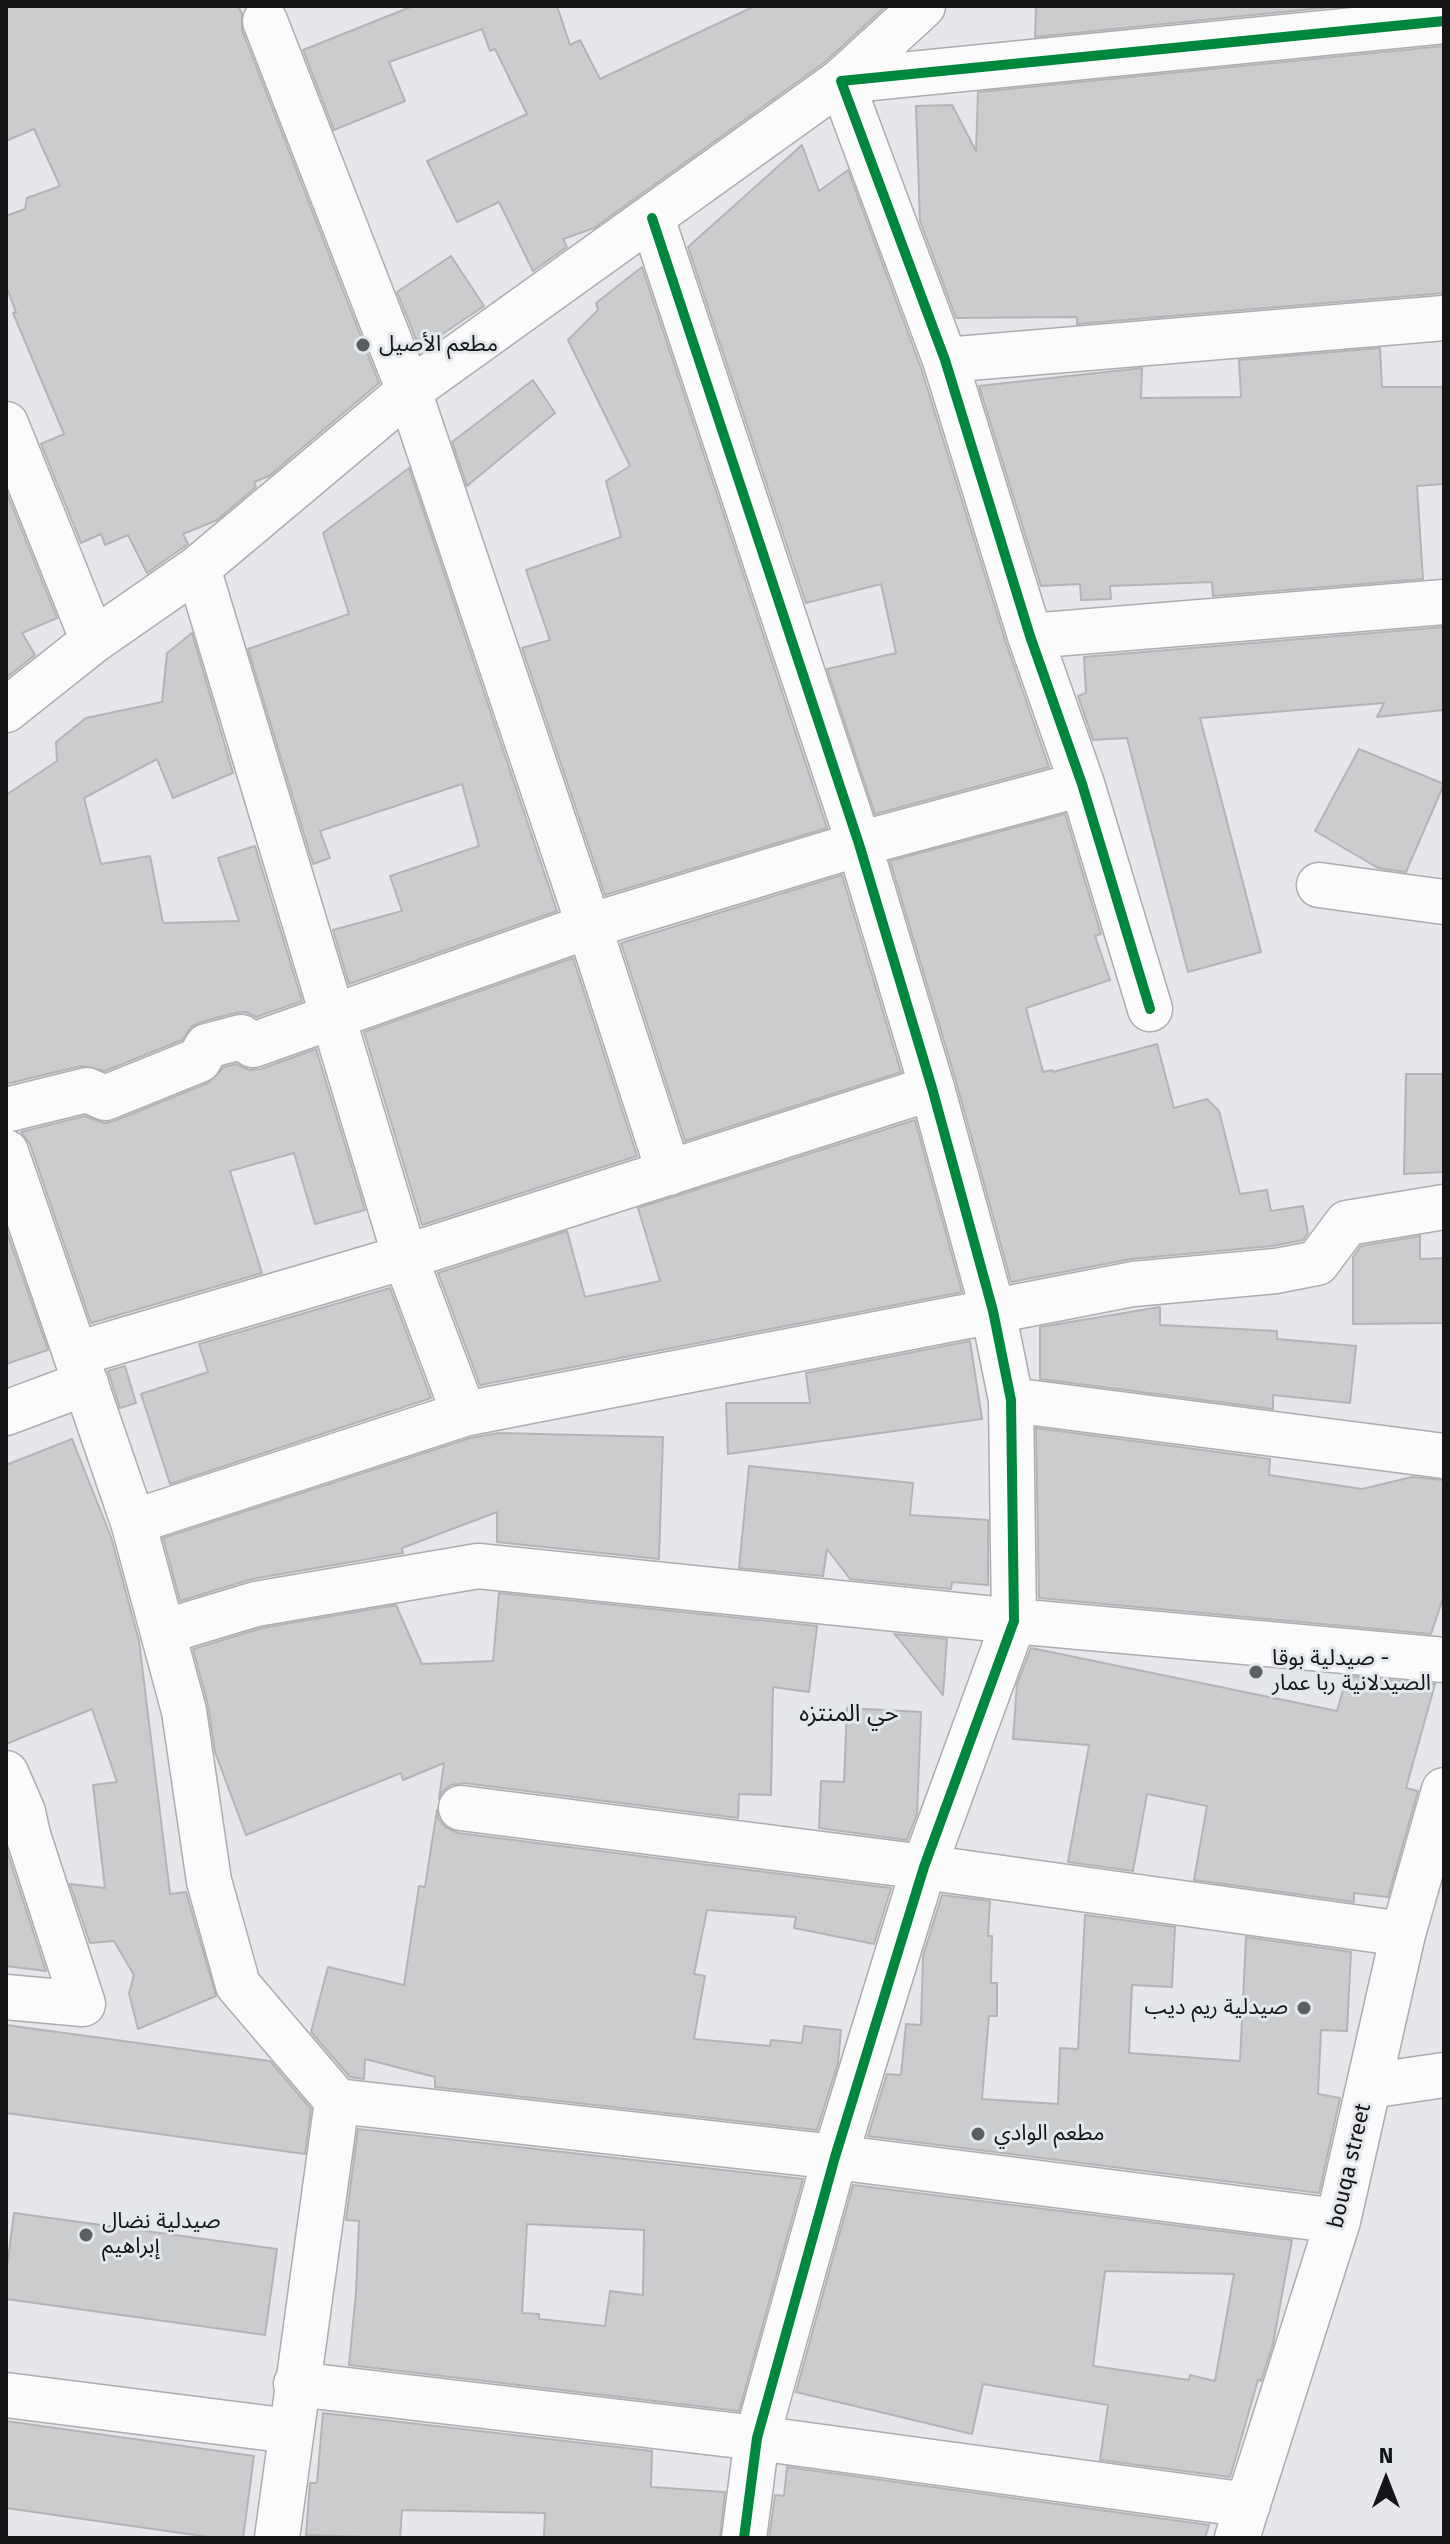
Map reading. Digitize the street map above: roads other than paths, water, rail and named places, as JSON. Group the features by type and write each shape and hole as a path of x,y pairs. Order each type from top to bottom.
{"street":[{"path":"6,710 93,641 198,568 409,391 841,81 923,6"},
{"path":"265,21 409,391 669,1173"},
{"path":"841,81 1444,21"},
{"path":"841,81 945,360 1030,636 1082,784 1150,1009"},
{"path":"652,218 859,844 932,1088 993,1311 1011,1400 1014,1621 924,1867 835,2157 757,2438 744,2538"},
{"path":"945,360 1444,318"},
{"path":"6,424 93,641"},
{"path":"198,568 405,1257 464,1414"},
{"path":"1030,636 1444,602"},
{"path":"6,1110 87,1090 105,1098 199,1060 207,1046 241,1037 253,1045 589,926 859,844 1082,784"},
{"path":"1319,885 1444,902"},
{"path":"6,1413 81,1368 405,1257 932,1088"},
{"path":"6,1152 133,1522 184,1711 209,1881 238,1985 337,2101 835,2157 1338,2221"},
{"path":"133,1522 464,1414 1133,1284 1276,1271 1317,1263 1347,1223 1444,1207"},
{"path":"1011,1400 1444,1456"},
{"path":"163,1632 256,1604 478,1566 1014,1621 1444,1660"},
{"path":"6,1773 23,1812 17,1833 83,2004 6,1997"},
{"name":"bouqa street","path":"1243,2522 1338,2221 1403,1934 1444,1790"},
{"path":"461,1808 924,1867 1403,1934"},
{"path":"1369,2086 1444,2075"},
{"path":"277,2538 337,2101"},
{"path":"296,2384 757,2438 1243,2522"},
{"path":"6,2395 290,2431"}],"place":[{"name":"مطعم الأصيل","path":"363,345"},
{"name":"صيدلية بوقا - الصيدلانية ربا عمار","path":"1256,1672"},
{"name":"صيدلية ريم ديب","path":"1304,2008"},
{"name":"مطعم الوادي","path":"978,2134"},
{"name":"صيدلية نضال إبراهيم","path":"86,2235"}],"district":[{"name":"حي المنتزه","path":"849,1714"}]}
